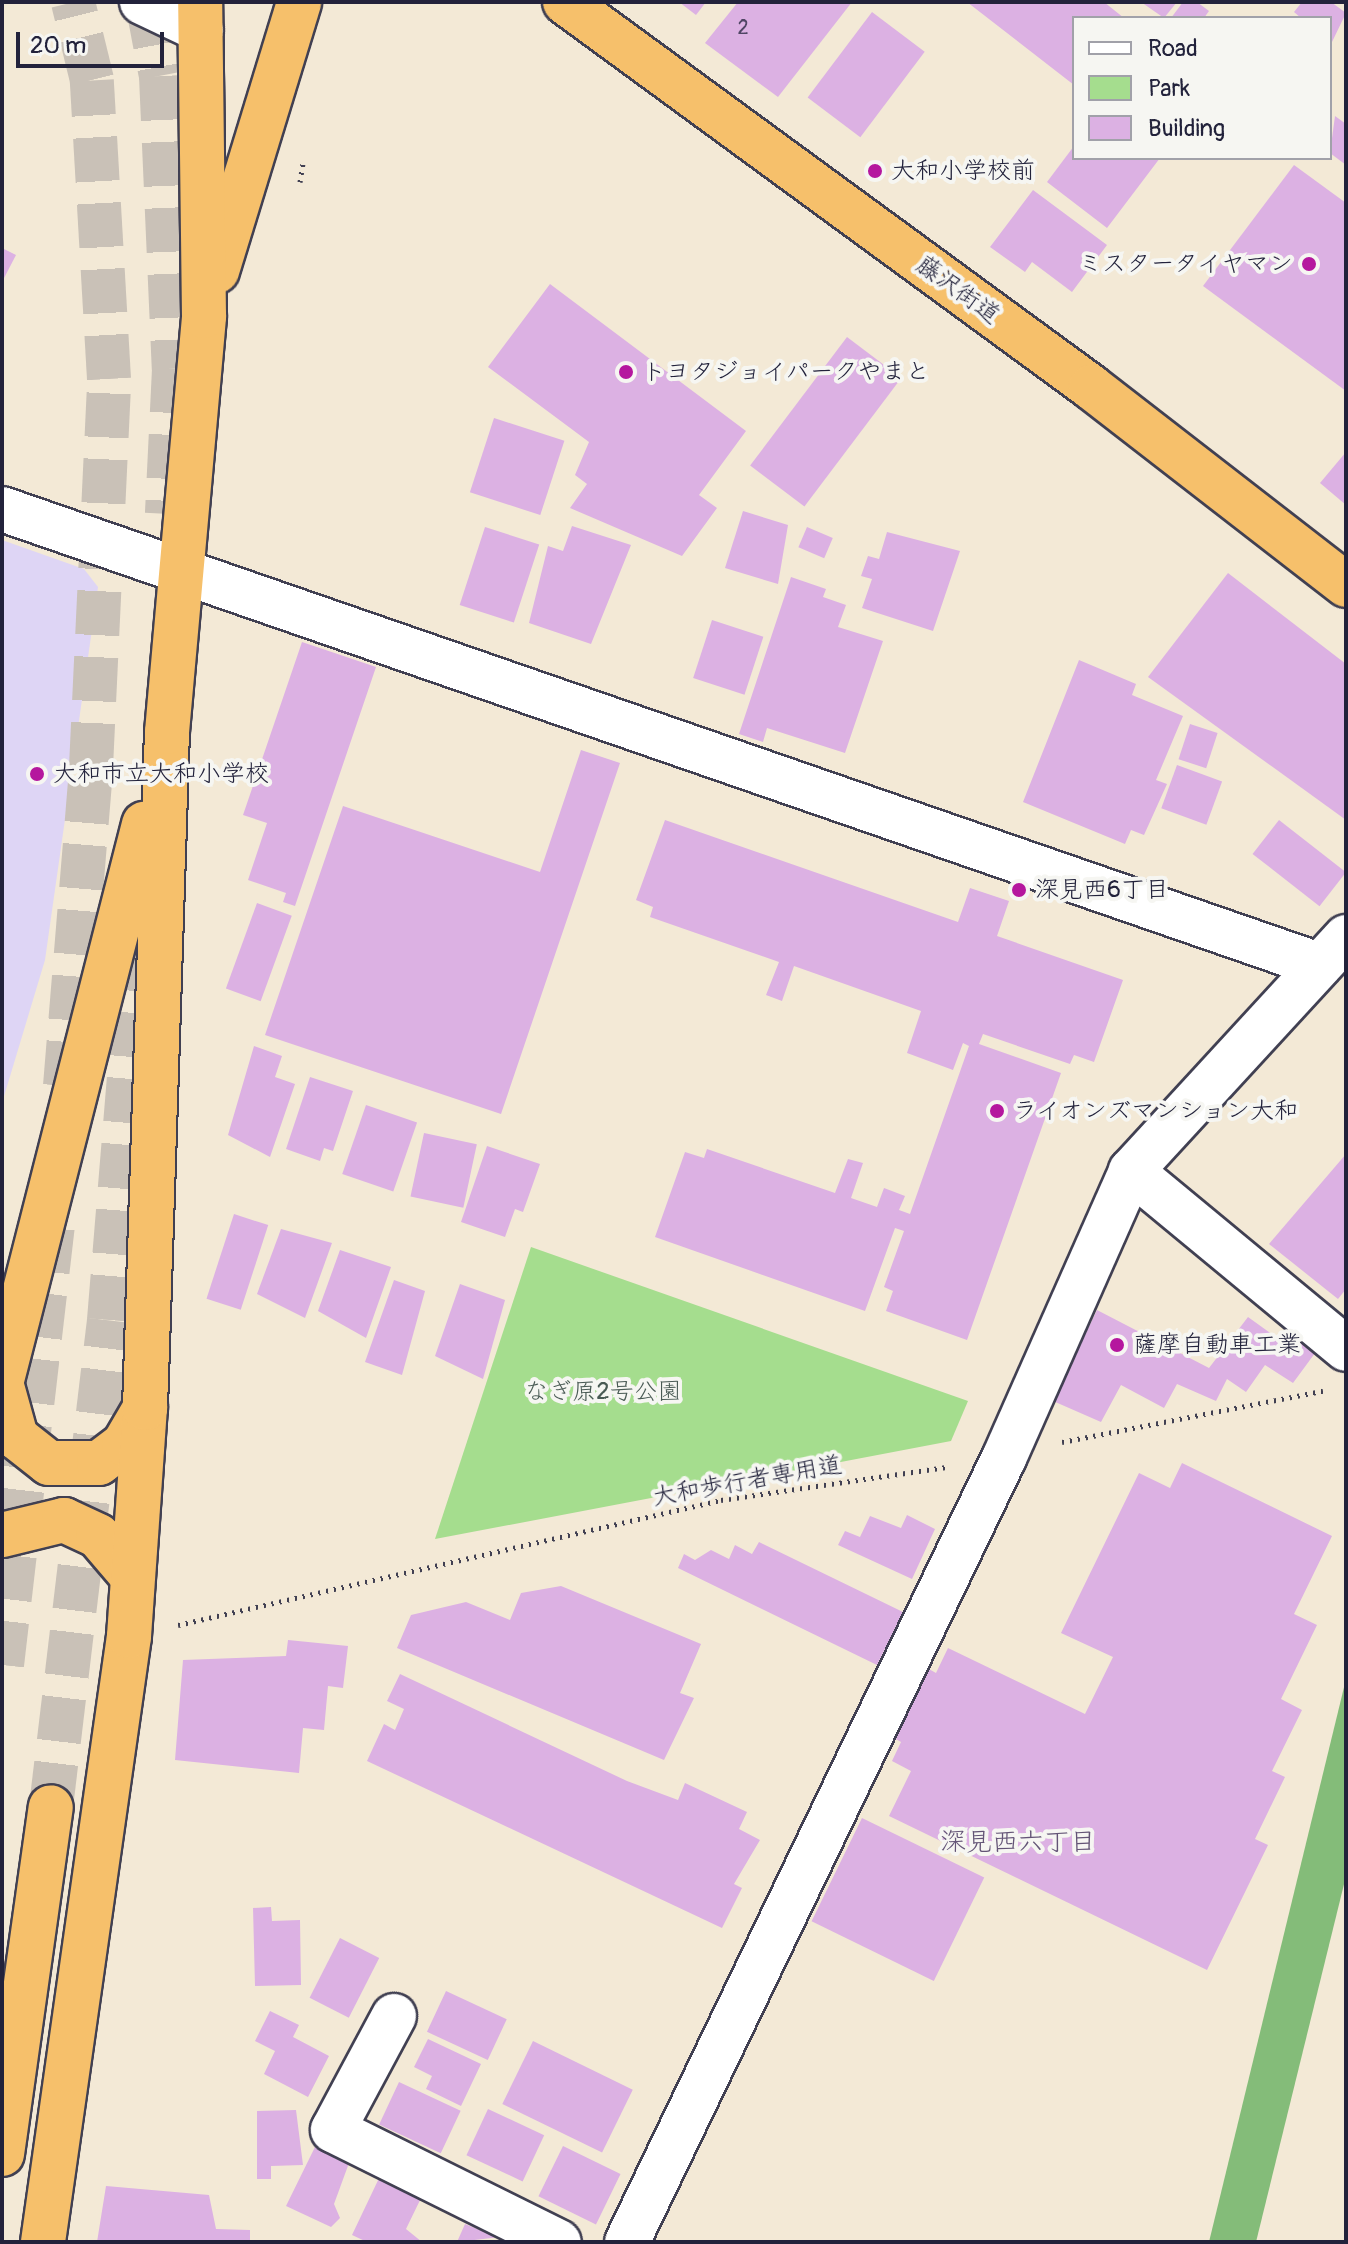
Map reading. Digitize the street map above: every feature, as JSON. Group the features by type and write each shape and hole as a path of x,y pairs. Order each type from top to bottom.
{"highway":[{"path":"204,316 299,2"},
{"path":"540,2 692,95"},
{"name":"藤沢街道","path":"565,2 1091,387 1346,585"},
{"path":"43,2242 132,1576 145,1408 167,732 184,573 204,316 200,16"},
{"path":"2,1380 167,732"},
{"path":"2,1386 16,1437 49,1463 99,1463 124,1444 145,1408"},
{"path":"2,1535 64,1520 98,1536 132,1576"},
{"path":"2,2154 51,1807"}],"street":[{"path":"142,2 200,16"},
{"path":"2,509 184,573 1333,951 1131,1171 1004,1458 627,2242"},
{"path":"1131,1171 1346,1349"},
{"path":"394,2016 333,2130 559,2242"}],"path":[{"name":"大和歩行者専用道","path":"173,1626 721,1500 1004,1458 1137,1422 1331,1390"}],"shaded area":[{"name":"大和市立大和小学校","path":"2,540 84,569 98,587 45,960 2,1103"}],"green space":[{"name":"なぎ原2号公園","path":"531,1247 968,1401 951,1441 435,1539"},
{"path":"1346,1679 1346,1876 1256,2242 1209,2242"}],"building":[{"path":"679,2 706,2 696,15"},
{"path":"738,2 852,2 778,97 705,43"},
{"path":"967,2 1104,2 1122,16 1072,16 1072,83"},
{"path":"1141,2 1177,2 1166,16"},
{"path":"1183,2 1197,2 1209,11 1205,16 1172,16"},
{"path":"1302,2 1331,2 1346,13 1332,42 1332,16 1299,16 1294,12"},
{"path":"872,12 925,52 860,137 808,97"},
{"path":"1335,116 1346,124 1346,165 1332,154"},
{"path":"1072,149 1072,160 1158,160 1107,228 1047,182"},
{"path":"1294,165 1346,203 1346,391 1203,286"},
{"path":"1033,190 1107,245 1072,292 1032,262 1025,272 990,247"},
{"path":"2,248 16,255 2,282"},
{"path":"550,284 746,431 699,495 717,508 682,556 570,508 587,484 575,475 589,442 488,367"},
{"path":"847,337 901,378 804,507 750,466"},
{"path":"494,418 564,441 540,515 470,492"},
{"path":"1346,452 1346,505 1320,483"},
{"path":"743,511 788,525 778,584 725,568"},
{"path":"572,526 631,545 591,644 529,623 548,546 563,551"},
{"path":"485,527 539,545 514,623 460,605"},
{"path":"807,527 833,538 824,558 798,547"},
{"path":"887,532 960,551 933,631 862,608 872,579 861,576 868,556 879,559"},
{"path":"1228,573 1346,664 1346,820 1148,677"},
{"path":"791,577 826,589 823,597 846,605 838,627 883,641 845,753 767,728 763,742 739,734"},
{"path":"712,620 763,637 745,695 693,678"},
{"path":"302,642 376,667 295,906 283,902 286,893 248,880 267,823 243,815"},
{"path":"1079,660 1136,684 1132,695 1183,716 1156,780 1167,784 1144,835 1131,830 1125,844 1023,802"},
{"path":"1190,724 1218,733 1206,768 1179,759"},
{"path":"581,750 620,763 501,1114 265,1035 343,806 540,872"},
{"path":"1177,765 1222,781 1206,825 1161,808"},
{"name":"ライオンズマンション大和","path":"665,820 958,922 970,888 1009,901 997,936 1123,980 1094,1062 1074,1055 1070,1064 983,1034 979,1044 1061,1073 967,1340 886,1311 893,1291 884,1287 904,1231 895,1228 865,1311 655,1237 685,1152 704,1158 707,1149 835,1193 848,1159 863,1163 851,1198 877,1207 884,1188 905,1196 899,1210 910,1214 969,1046 963,1043 953,1070 907,1053 921,1011 794,966 782,1001 766,995 779,962 650,917 653,907 636,900"},
{"path":"1279,820 1346,872 1320,906 1253,854"},
{"path":"257,903 292,916 261,1001 226,989"},
{"path":"254,1046 282,1056 275,1077 295,1084 270,1157 228,1135"},
{"path":"310,1077 353,1091 333,1151 324,1148 320,1161 286,1149"},
{"path":"366,1105 417,1123 393,1192 342,1174"},
{"path":"424,1133 477,1144 463,1208 410,1197"},
{"path":"487,1146 540,1164 523,1212 515,1209 505,1237 461,1222"},
{"path":"1346,1154 1346,1289 1338,1299 1269,1244"},
{"path":"234,1214 268,1225 241,1310 206,1299"},
{"path":"281,1229 332,1243 305,1318 257,1294"},
{"path":"340,1250 391,1267 366,1338 318,1311"},
{"path":"394,1280 425,1291 402,1375 365,1362"},
{"path":"460,1284 505,1300 483,1379 435,1356"},
{"path":"1097,1310 1209,1368 1248,1317 1280,1340 1288,1328 1318,1349 1293,1383 1265,1365 1246,1392 1227,1379 1216,1401 1177,1384 1164,1408 1121,1385 1101,1422 1053,1401"},
{"path":"1182,1463 1332,1536 1294,1614 1317,1625 1281,1699 1302,1710 1272,1771 1285,1777 1255,1839 1268,1845 1207,1970 889,1816 911,1771 892,1761 901,1742 894,1738 927,1668 936,1673 948,1648 1085,1714 1113,1657 1061,1633 1139,1473 1170,1488"},
{"path":"907,1515 935,1529 912,1579 838,1545 845,1531 860,1537 870,1516 901,1528"},
{"path":"759,1542 903,1612 877,1665 678,1568 684,1554 695,1560 711,1550 729,1559 735,1545 752,1554"},
{"path":"561,1586 701,1644 680,1693 694,1698 664,1760 397,1648 411,1615 466,1602 510,1620 521,1593"},
{"path":"288,1640 348,1646 343,1688 328,1686 324,1730 303,1728 299,1773 175,1760 183,1660 286,1656"},
{"path":"400,1674 627,1781 678,1800 685,1783 747,1812 739,1829 760,1840 734,1884 742,1888 722,1928 367,1761 384,1724 395,1730 404,1709 387,1701"},
{"path":"862,1818 984,1878 934,1981 812,1921"},
{"path":"271,1907 272,1921 300,1920 301,1985 255,1986 253,1908"},
{"path":"340,1938 379,1958 349,2018 310,1998"},
{"path":"446,1991 507,2019 488,2060 427,2032"},
{"path":"270,2011 299,2025 293,2037 329,2056 308,2097 264,2074 275,2051 255,2041"},
{"path":"428,2039 481,2064 461,2106 426,2089 432,2076 414,2067"},
{"path":"533,2041 633,2090 602,2153 502,2104"},
{"path":"399,2082 461,2111 441,2153 379,2125"},
{"path":"488,2109 544,2135 523,2181 466,2155"},
{"path":"296,2110 303,2165 271,2166 271,2179 257,2179 257,2111"},
{"path":"563,2146 621,2174 596,2224 538,2196"},
{"path":"315,2147 349,2163 334,2204 340,2218 331,2227 286,2206"},
{"path":"381,2174 423,2194 406,2229 422,2242 367,2242 352,2235"},
{"path":"106,2186 209,2195 216,2229 250,2230 250,2242 97,2242"},
{"path":"465,2224 480,2230 483,2224 509,2236 457,2242"}],"tunnel":[{"path":"65,1086 91,767 109,379 92,80 73,2"},
{"path":"147,2 161,76 174,369 167,514"},
{"path":"51,1807 109,1320 141,934"},
{"path":"2,1665 53,1226"}],"place":[{"name":"大和小学校前","path":"875,171"},
{"name":"ミスタータイヤマン","path":"1309,264"},
{"name":"トヨタジョイパークやまと","path":"626,372"},
{"name":"大和市立大和小学校","path":"37,774"},
{"name":"深見西6丁目","path":"1019,890"},
{"name":"ライオンズマンション大和","path":"997,1111"},
{"name":"薩摩自動車工業","path":"1117,1345"}],"district":[{"name":"深見西六丁目","path":"1018,1843"}]}
